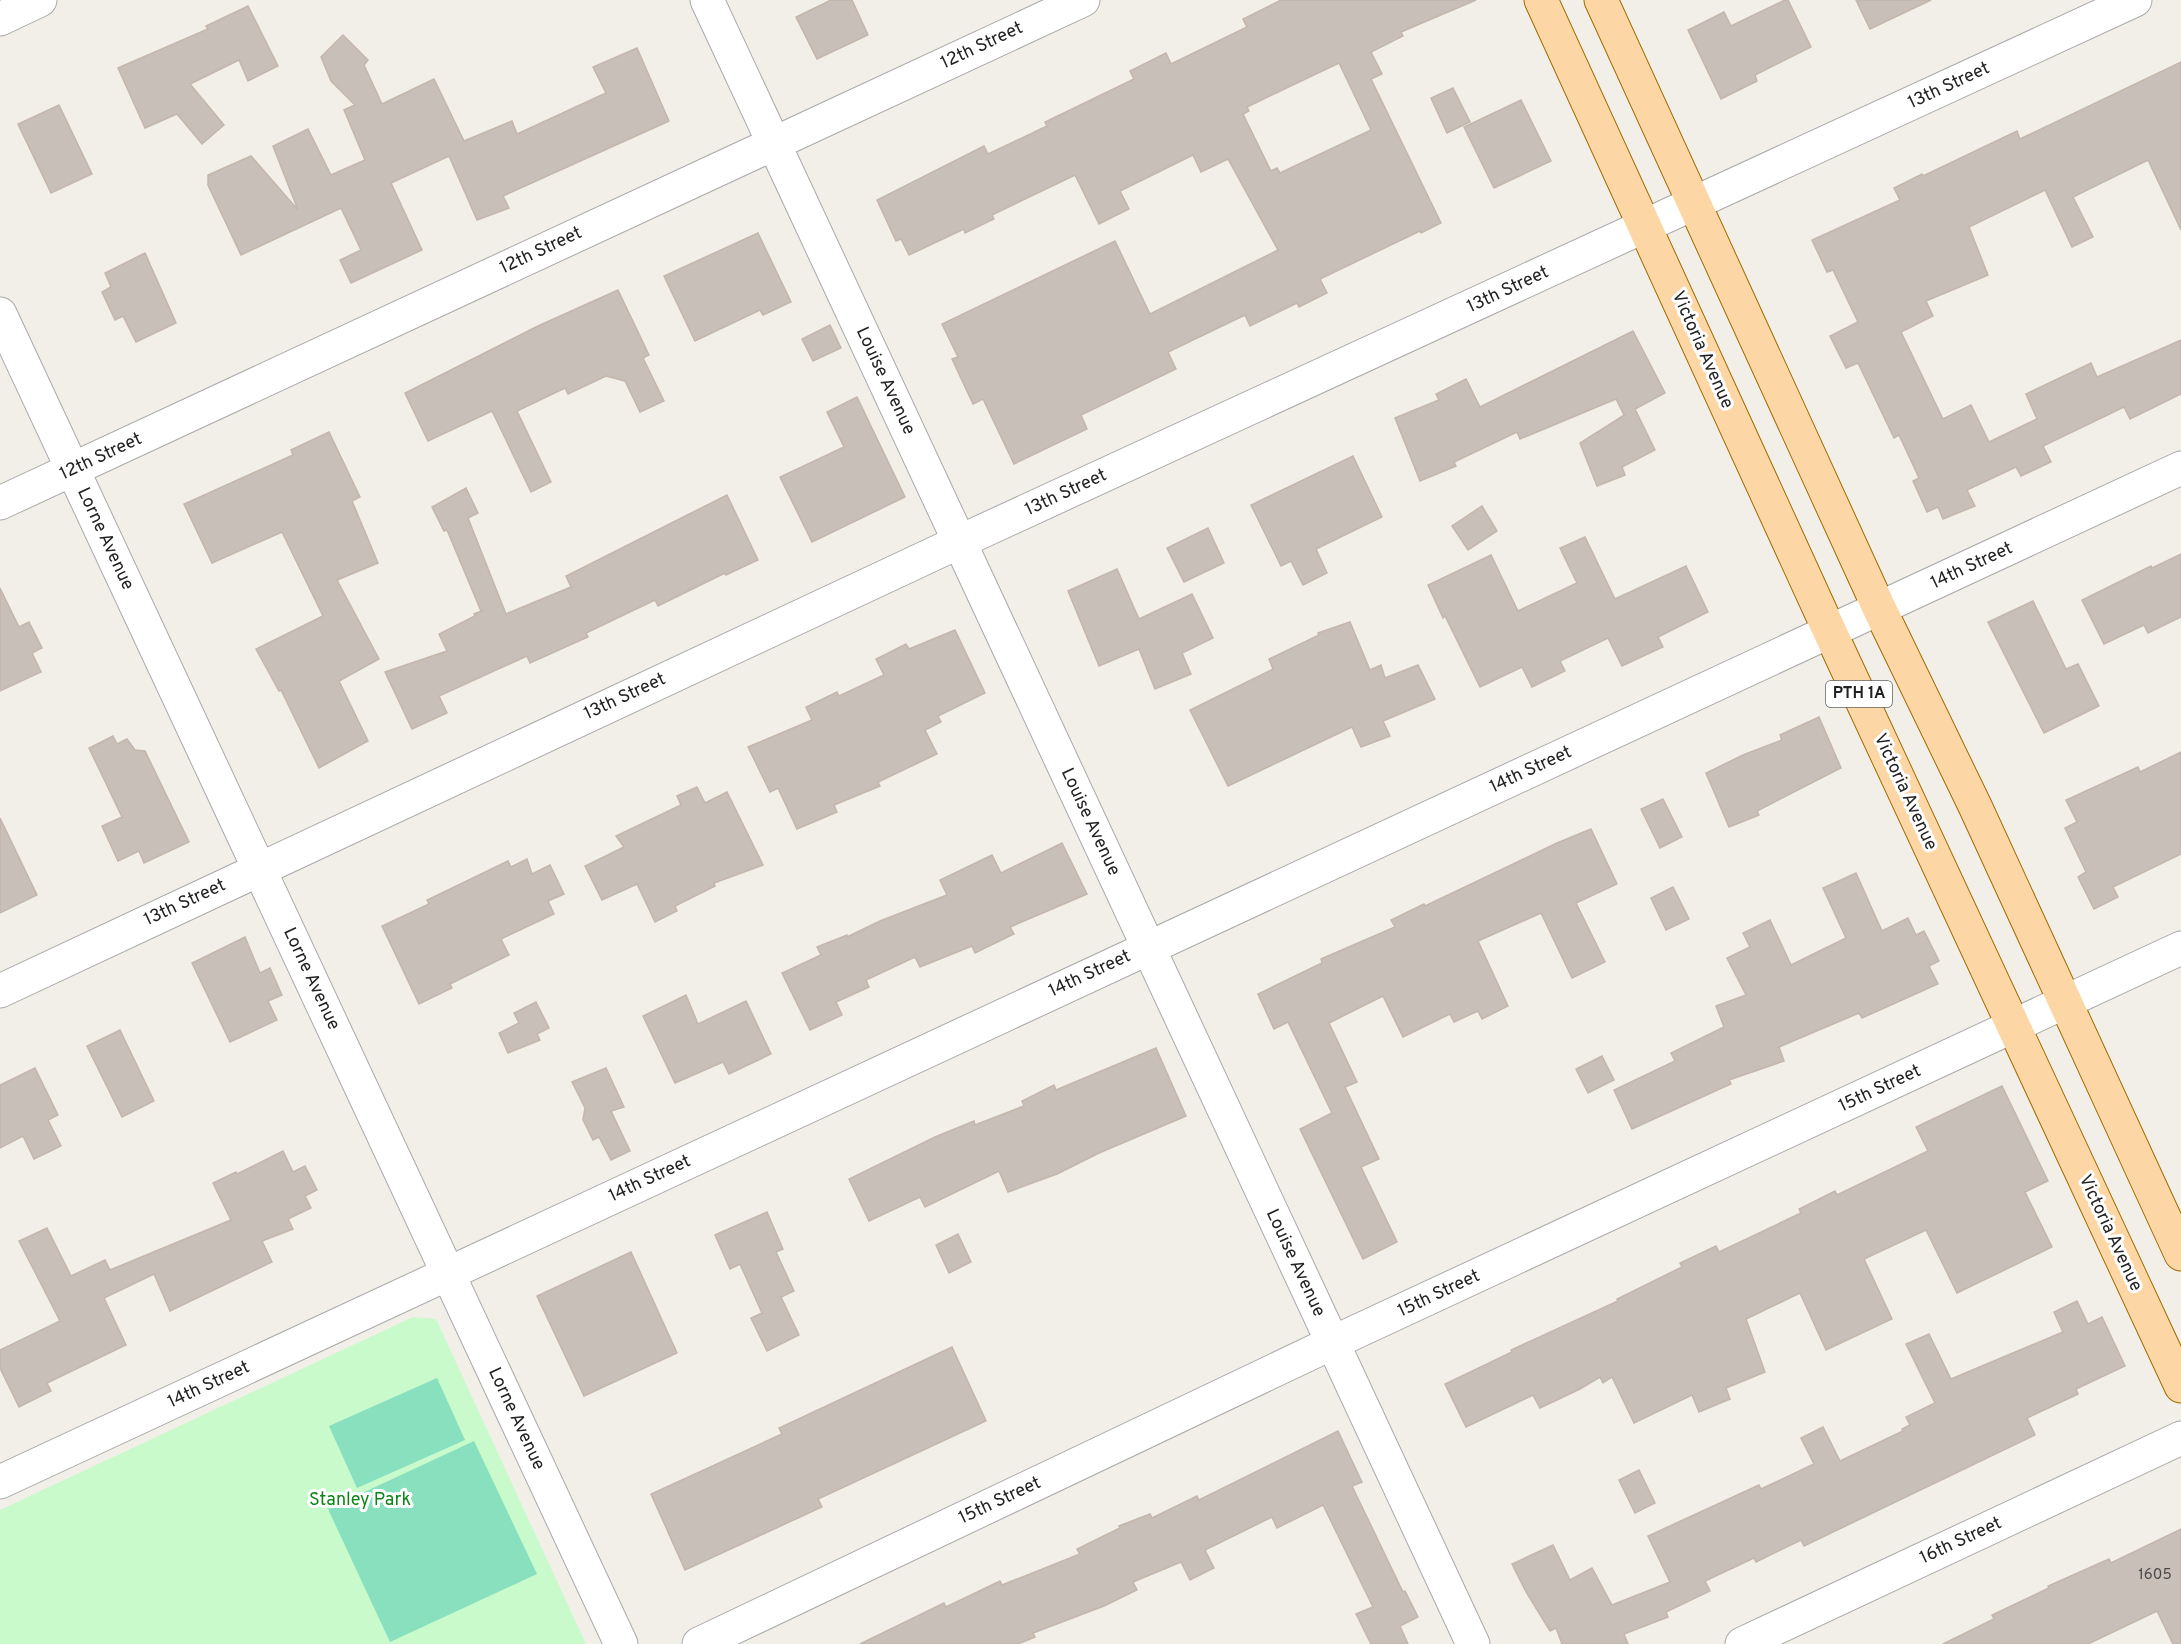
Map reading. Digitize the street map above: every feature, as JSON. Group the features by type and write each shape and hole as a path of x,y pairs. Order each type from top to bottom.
{"main road":[{"name":"Victoria Avenue","path":"1541,0 1830,632 2181,1386"},
{"name":"PTH 1A","path":"1601,0 1880,610 1975,806 2181,1254"}],"street":[{"path":"0,19 40,0"},
{"name":"Louise Avenue","path":"707,0 1473,1644"},
{"name":"12th Street","path":"0,503 1083,0"},
{"name":"13th Street","path":"0,991 959,542 2135,0"},
{"name":"Lorne Avenue","path":"0,314 621,1644"},
{"name":"14th Street","path":"0,1482 1148,947 1880,610 2181,468"},
{"name":"15th Street","path":"699,1644 1332,1343 2181,948"},
{"name":"16th Street","path":"1742,1644 2181,1438"}],"green space":[{"name":"Stanley Park","path":"413,1317 436,1319 586,1644 0,1644 0,1510"},
{"path":"437,1378 465,1440 357,1488 329,1426"},
{"path":"474,1441 537,1574 390,1642 328,1509"}],"building":[{"path":"831,0 852,0 868,35 817,59 796,17"},
{"path":"1281,0 1476,0 1401,32 1403,36 1371,52 1382,74 1371,79 1441,223 1320,279 1327,293 1299,307 1297,303 1250,326 1245,315 1168,352 1176,369 1081,415 1087,429 1014,464 983,399 973,404 952,359 958,357 942,324 1115,241 1150,314 1278,250 1228,159 1201,172 1193,155 1120,191 1129,209 1099,224 1075,175 992,215 994,219 965,233 964,229 909,255 901,239 896,241 877,200 984,146 988,154 1047,126 1045,122 1134,79 1130,71 1166,53 1171,64 1247,27 1243,19","holes":["1339,63 1371,130 1280,173 1277,168 1271,171 1243,114 1249,111 1247,107"]},
{"path":"1788,0 1811,47 1755,75 1757,81 1721,99 1688,30 1724,12 1731,26"},
{"path":"1856,0 1931,0 1870,29"},
{"path":"248,6 278,66 248,81 239,60 190,84 224,125 202,144 177,114 145,128 118,68 208,29 206,26"},
{"path":"343,35 368,60 364,65 382,104 434,79 464,141 512,121 517,134 606,93 593,67 637,48 669,121 503,196 509,208 477,220 449,156 391,183 422,250 351,283 340,260 361,250 341,208 241,255 208,185 208,175 251,156 298,210 273,146 308,129 331,175 365,160 344,110 355,105 331,81 321,57"},
{"path":"2181,62 2181,230 2148,160 2073,197 2093,237 2072,247 2045,190 1969,227 1988,275 1926,301 1933,316 1901,332 1943,419 1971,405 1989,442 2037,419 2026,394 2091,363 2097,377 2181,340 2181,394 2130,419 2124,407 2043,446 2051,462 2021,476 2016,467 1967,490 1975,506 1943,519 1938,507 1927,512 1913,481 1919,478 1899,435 1894,438 1858,363 1846,368 1830,336 1858,322 1833,270 1827,272 1812,240 1900,200 1894,188 1922,174 1923,176 2017,131 2020,139"},
{"path":"1453,88 1470,122 1447,133 1431,98"},
{"path":"1521,100 1551,161 1494,188 1464,127"},
{"path":"59,105 92,174 51,193 18,124"},
{"path":"758,233 791,302 763,315 760,310 695,341 664,276"},
{"path":"145,253 176,323 136,342 123,316 115,320 102,292 111,287 105,273"},
{"path":"618,290 649,355 643,358 664,401 640,412 625,381 606,376 568,394 565,388 517,411 551,482 531,492 492,411 428,441 405,393 538,326"},
{"path":"830,325 841,348 813,361 802,339"},
{"path":"1633,331 1665,393 1635,409 1655,450 1622,467 1625,475 1597,486 1580,443 1626,414 1624,415 1616,399 1520,439 1517,432 1454,462 1456,466 1420,481 1395,418 1439,400 1436,394 1466,379 1480,407"},
{"path":"857,397 905,497 812,542 780,477 844,447 827,412"},
{"path":"329,432 360,497 352,501 378,563 337,580 379,659 339,681 368,741 319,768 281,690 279,691 256,649 323,616 282,532 212,563 184,504 293,455 291,450"},
{"path":"1353,456 1382,517 1316,549 1327,573 1303,585 1291,561 1281,566 1251,505"},
{"path":"466,488 478,513 468,518 506,614 571,587 566,576 727,495 758,560 726,575 725,573 658,606 655,600 586,633 588,637 530,663 527,656 439,696 447,713 412,729 385,672 447,651 439,634 484,610 481,611 447,530 444,531 432,507"},
{"path":"1482,506 1497,531 1468,550 1452,526"},
{"path":"1208,528 1224,563 1184,582 1167,548"},
{"path":"1585,537 1615,599 1686,566 1708,612 1658,637 1663,647 1622,666 1608,638 1560,661 1565,671 1532,687 1522,667 1480,687 1428,585 1491,555 1518,611 1577,583 1560,548"},
{"path":"2181,554 2181,617 2148,633 2144,625 2104,644 2082,600"},
{"path":"1117,569 1139,619 1192,594 1213,638 1182,653 1191,674 1155,689 1139,649 1099,666 1068,591"},
{"path":"0,588 19,627 29,622 42,648 32,653 41,672 0,691"},
{"path":"2033,601 2066,669 2078,664 2099,706 2044,733 1988,622"},
{"path":"1350,622 1370,670 1381,665 1385,678 1418,665 1435,699 1383,721 1390,736 1361,747 1352,727 1228,786 1190,710 1273,669 1269,659 1319,635 1318,633"},
{"path":"955,630 985,693 938,716 941,722 925,730 937,754 878,782 880,786 834,805 837,812 797,829 778,788 770,792 748,747 812,720 806,707 837,692 839,696 884,675 876,659 906,644 909,649"},
{"path":"1819,717 1841,768 1757,811 1759,815 1729,827 1706,773 1782,740 1780,735"},
{"path":"113,736 117,744 127,739 135,750 145,751 189,842 144,863 139,851 118,861 102,826 122,817 89,748"},
{"path":"2181,752 2181,854 2113,887 2118,897 2094,909 2078,877 2086,872 2065,828 2077,822 2066,800 2138,767 2140,772"},
{"path":"697,787 705,803 727,792 763,865 714,883 715,886 675,906 677,911 655,922 637,884 602,900 585,866 624,847 616,836 681,805 677,796"},
{"path":"1663,799 1682,837 1660,848 1641,809"},
{"path":"0,818 37,895 0,913"},
{"path":"1591,829 1617,884 1576,903 1605,962 1572,978 1541,913 1478,941 1508,1006 1482,1019 1478,1011 1454,1022 1450,1014 1403,1037 1383,996 1329,1023 1357,1082 1345,1087 1379,1159 1361,1167 1397,1242 1363,1259 1300,1129 1332,1113 1288,1022 1274,1029 1258,994 1322,963 1321,959 1395,927 1391,920"},
{"path":"1062,843 1087,894 1010,927 1014,934 975,953 972,946 920,967 915,957 866,980 869,987 836,1002 842,1015 810,1030 782,973 821,955 817,947 847,935 847,937 880,921 947,895 940,880 992,855 1001,873"},
{"path":"527,859 532,874 550,865 564,894 548,901 554,914 501,939 509,955 450,984 452,988 419,1004 382,926 429,904 427,900 508,861 511,867"},
{"path":"1856,873 1882,931 1908,918 1916,935 1924,931 1939,961 1929,966 1938,984 1862,1018 1859,1013 1779,1047 1784,1061 1729,1080 1731,1084 1632,1129 1614,1090 1675,1061 1671,1053 1724,1027 1716,1006 1746,995 1727,958 1750,947 1743,933 1770,920 1791,965 1846,938 1823,888"},
{"path":"1673,887 1689,919 1666,930 1651,898"},
{"path":"245,937 260,973 270,968 282,995 268,1001 277,1020 230,1042 192,963"},
{"path":"686,995 698,1024 746,1001 771,1054 729,1074 723,1062 675,1083 643,1016"},
{"path":"536,1002 549,1028 537,1034 540,1040 508,1053 499,1033 519,1023 514,1013"},
{"path":"120,1030 154,1101 122,1117 87,1046"},
{"path":"1156,1048 1186,1116 1099,1153 1057,1174 1008,1192 999,1171 925,1207 920,1197 869,1221 849,1179 935,1137 974,1121 975,1125 1024,1106 1022,1101 1054,1085 1056,1090"},
{"path":"1602,1056 1614,1080 1588,1093 1576,1069"},
{"path":"35,1068 58,1115 48,1120 61,1146 34,1159 23,1136 0,1148 0,1085"},
{"path":"606,1068 624,1107 611,1111 630,1151 611,1160 599,1137 593,1140 583,1120 585,1108 572,1082"},
{"path":"2002,1086 2048,1181 2025,1192 2052,1247 1957,1293 1926,1230 1864,1259 1892,1319 1826,1350 1800,1293 1746,1319 1765,1372 1726,1388 1730,1399 1699,1412 1692,1395 1634,1423 1612,1377 1603,1383 1600,1377 1540,1408 1533,1395 1466,1427 1445,1384 1512,1352 1511,1350 1618,1301 1617,1299 1682,1267 1680,1263 1716,1246 1719,1252 1801,1213 1799,1209 1835,1191 1837,1195 1928,1151 1916,1127"},
{"path":"283,1151 293,1172 305,1166 317,1190 305,1196 311,1208 288,1219 293,1229 262,1241 272,1262 170,1311 154,1274 104,1298 126,1345 47,1383 51,1391 19,1407 0,1368 0,1350 60,1321 19,1241 47,1228 71,1276 105,1260 110,1270 231,1220 213,1183"},
{"path":"767,1212 783,1249 776,1252 794,1291 781,1297 799,1335 767,1351 751,1318 762,1313 740,1264 730,1269 715,1235"},
{"path":"958,1234 971,1262 949,1273 936,1245"},
{"path":"631,1252 677,1353 584,1396 537,1296"},
{"path":"2077,1301 2088,1324 2102,1317 2125,1366 2076,1389 2078,1394 2027,1418 2035,1435 1804,1546 1801,1540 1756,1562 1754,1558 1705,1581 1710,1591 1666,1612 1668,1617 1624,1634 1628,1644 1562,1644 1556,1628 1550,1631 1512,1564 1553,1545 1570,1580 1592,1568 1612,1605 1670,1582 1648,1536 1759,1485 1761,1489 1814,1464 1801,1438 1823,1427 1840,1461 1903,1431 1902,1429 1910,1425 1906,1417 1935,1403 1906,1344 1929,1334 1951,1379 2063,1332 2054,1312"},
{"path":"952,1347 986,1421 818,1499 822,1507 685,1570 651,1494 782,1434 779,1428"},
{"path":"1338,1431 1362,1482 1352,1486 1403,1592 1405,1591 1418,1617 1400,1626 1408,1644 1371,1644 1356,1614 1373,1607 1323,1505 1277,1528 1272,1517 1205,1550 1214,1568 1190,1580 1181,1562 1133,1582 1137,1590 1104,1606 1033,1633 1035,1637 1018,1644 860,1644 944,1603 946,1607 1000,1581 1002,1585 1080,1554 1077,1549 1120,1528 1119,1526 1150,1514 1152,1518 1197,1496 1199,1500"},
{"path":"1639,1470 1655,1503 1635,1513 1619,1480"},
{"path":"2181,1529 2181,1644 2173,1644 2157,1611 2088,1644 1943,1644 1994,1619 1992,1615 2049,1588 2048,1586 2109,1559 2111,1563"}]}
